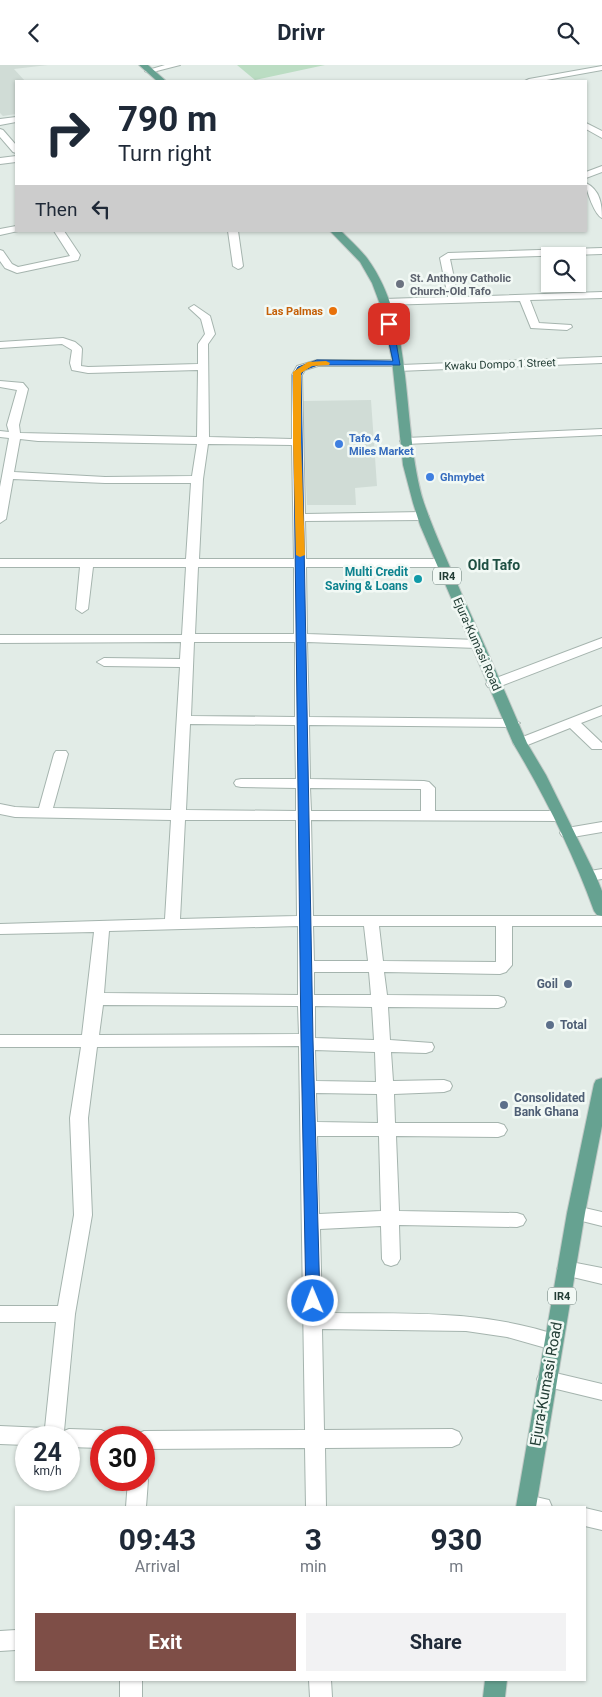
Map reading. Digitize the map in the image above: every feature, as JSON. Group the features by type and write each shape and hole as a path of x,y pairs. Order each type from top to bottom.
{"main road":[{"path":"146,68 161,80"},
{"name":"Ejura-Kumasi Road","path":"336,232 364,260 384,302 398,366 406,441 416,495 441,563 493,684 513,723 520,743 539,775 567,833 596,875 602,911"},
{"name":"Ejura-Kumasi Road","path":"532,1506 553,1342 576,1213 602,1085"},
{"path":"494,1697 496,1681"}],"street":[{"path":"146,68 176,65"},
{"path":"535,80 592,70"},
{"path":"0,122 15,120"},
{"path":"587,126 602,135"},
{"path":"0,132 15,149"},
{"path":"0,161 15,159"},
{"path":"587,175 602,169"},
{"path":"594,197 602,215"},
{"path":"0,232 15,229"},
{"path":"0,253 8,266 17,270 75,258 75,255 60,232"},
{"path":"234,232 238,266"},
{"path":"454,300 445,258 448,256 602,251"},
{"path":"384,302 602,295"},
{"path":"524,298 535,326 567,327"},
{"path":"172,925 197,479 203,441 203,344 210,333 206,318 194,308"},
{"path":"0,345 63,341 77,349 76,368 88,370 202,367"},
{"name":"Kwaku Dompo 1 Street","path":"297,442 297,375 301,368 317,363 398,366 602,360"},
{"path":"0,384 19,385 23,389 13,425 15,436 6,455 8,475 0,519"},
{"path":"406,441 602,432"},
{"path":"0,434 38,439 297,442 300,518 306,1001 316,1506"},
{"path":"8,475 105,480 197,479"},
{"path":"300,518 423,516"},
{"path":"0,563 441,563"},
{"path":"82,609 87,563"},
{"path":"0,639 301,638 476,644"},
{"path":"493,684 602,642"},
{"path":"104,662 187,663"},
{"path":"520,743 602,710"},
{"path":"184,720 513,723"},
{"path":"572,722 597,746"},
{"path":"45,813 61,754"},
{"path":"241,783 424,785 428,788 428,815"},
{"path":"0,809 15,812 177,815 558,816"},
{"path":"567,833 602,827"},
{"path":"0,929 306,921 602,921"},
{"path":"370,921 376,966 381,1045 391,1259"},
{"path":"307,965 500,968 504,965 504,921"},
{"path":"55,1426 66,1314 83,1215 79,1118 96,999 102,927"},
{"path":"96,999 498,1002"},
{"path":"0,1041 307,1042 426,1047"},
{"path":"309,1087 383,1088 444,1086"},
{"path":"310,1129 385,1131 498,1130"},
{"path":"576,1213 602,1219"},
{"path":"311,1222 390,1218 518,1220"},
{"path":"566,1269 602,1276"},
{"path":"0,1314 66,1314"},
{"path":"313,1321 466,1323 507,1329 553,1342"},
{"path":"547,1379 602,1392"},
{"path":"0,1435 15,1436"},
{"path":"155,1440 452,1438"},
{"path":"136,1506 137,1491"},
{"path":"586,1517 602,1521"},
{"path":"0,1641 15,1640"},
{"path":"131,1681 131,1697"},
{"path":"320,1681 321,1697"}],"shaded area":[{"path":"0,65 48,65 14,69 24,80 15,80 15,114 3,116 0,113"},
{"name":"Tafo 4 Miles Market","path":"371,400 377,486 355,488 356,505 307,505 302,401"}],"green space":[{"path":"237,65 325,65 255,80"}],"slow traffic":[{"path":"300,555 297,372 310,364 326,363"}],"place":[{"name":"St. Anthony Catholic Church-Old Tafo","path":"400,284"},
{"name":"Las Palmas","path":"333,311"},
{"name":"Tafo 4 Miles Market","path":"339,444"},
{"name":"Ghmybet","path":"430,477"},
{"name":"Multi Credit Saving & Loans","path":"418,579"},
{"name":"Goil","path":"568,984"},
{"name":"Total","path":"550,1025"},
{"name":"Consolidated Bank Ghana","path":"504,1105"}],"district":[{"name":"Old Tafo","path":"494,565"}],"route":[{"path":"313,1301 303,815 297,372 305,366 317,363 397,363 389,324"}]}
